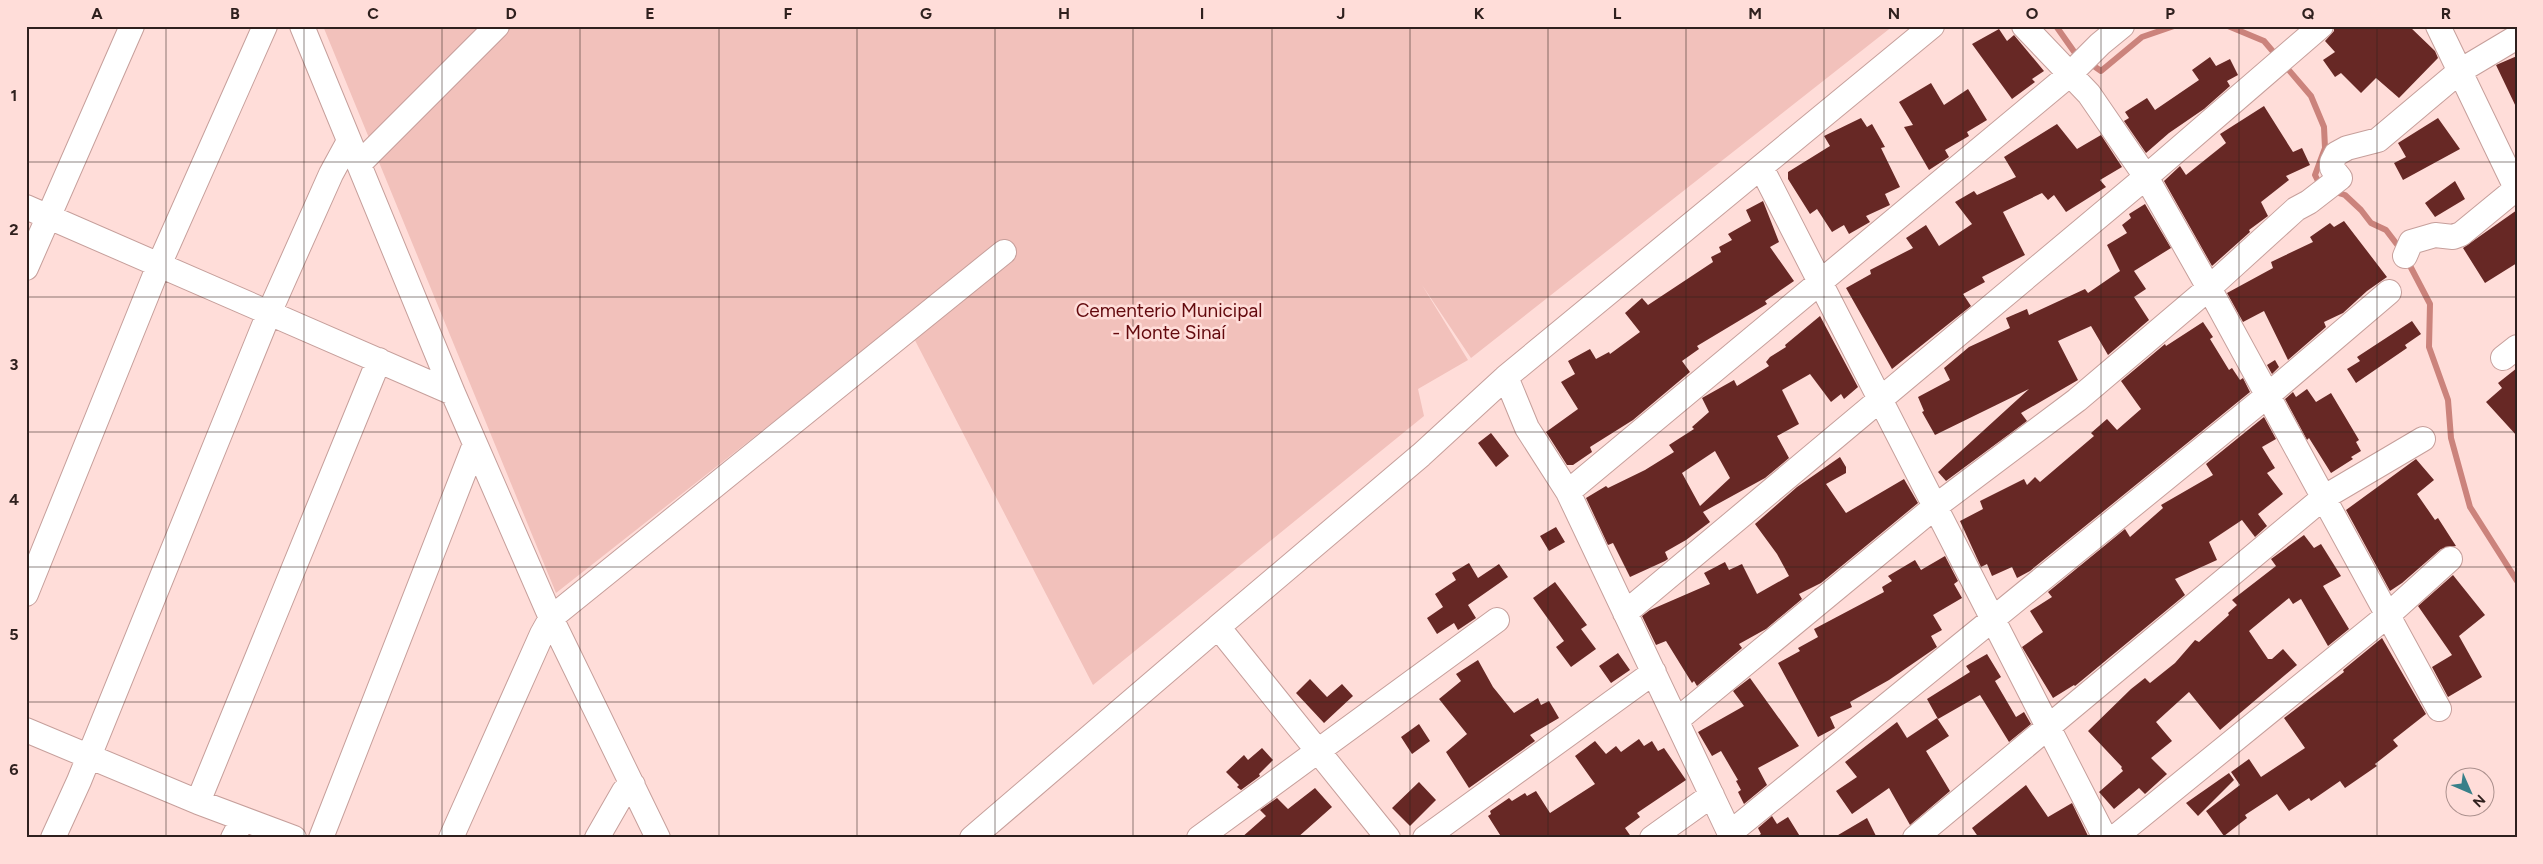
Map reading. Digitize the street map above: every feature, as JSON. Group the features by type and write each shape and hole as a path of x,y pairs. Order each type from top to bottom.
{"street":[{"path":"26,268 37,212 132,26"},
{"path":"26,594 160,265 265,26"},
{"path":"302,26 453,393 551,618 658,838"},
{"path":"359,164 497,26"},
{"path":"972,838 1421,455 1506,377 1932,26"},
{"path":"2024,26 2073,72 2146,177 2209,288 2322,498 2439,709"},
{"path":"1568,492 2073,72 2100,44 2122,26"},
{"path":"1625,613 2146,177 2321,26"},
{"path":"2406,256 2411,242 2435,235 2453,237 2461,234 2517,189 2438,26"},
{"path":"1677,720 1936,506 2077,400 2209,288 2296,209 2310,202 2340,178 2332,168 2332,162 2336,154 2347,148 2378,140 2460,71 2517,37"},
{"path":"53,838 89,755 269,313 331,174 349,141"},
{"path":"1761,167 2105,838"},
{"path":"37,212 453,393"},
{"path":"451,838 542,634 551,618 1004,252"},
{"path":"1506,377 1527,428 1568,492 1731,835 1993,618 2267,396 2389,292"},
{"path":"198,802 378,360"},
{"path":"1915,838 2322,498 2423,439"},
{"path":"321,838 475,444"},
{"path":"2114,838 2388,615 2450,559"},
{"path":"1199,838 1497,620"},
{"path":"1218,627 1388,838"},
{"path":"1425,838 1654,672"},
{"path":"26,730 198,802 238,828 294,838"},
{"path":"597,838 624,791 633,785"},
{"path":"1652,838 1712,795"}],"green space":[{"name":"Cementerio Municipal - Monte Sinaí","path":"323,26 1893,26 1471,358 1422,285 1468,360 1418,389 1424,416 1093,685 904,319 556,593"}],"building":[{"path":"2334,26 2409,26 2435,51 2438,58 2399,98 2376,78 2361,93 2341,73 2335,77 2323,60 2335,52 2325,41 2334,31"},
{"path":"1999,29 2007,41 2014,35 2044,71 2032,79 2035,82 2012,99 1972,44"},
{"path":"2517,56 2517,109 2496,65"},
{"path":"2210,57 2216,66 2230,59 2238,75 2227,81 2230,86 2204,109 2169,133 2146,153 2124,121 2129,118 2125,112 2147,98 2155,110 2199,80 2192,70"},
{"path":"1931,83 1944,105 1968,89 1987,120 1967,132 1969,136 1945,150 1949,157 1929,170 1904,127 1913,125 1899,102"},
{"path":"2264,106 2293,152 2302,148 2310,165 2286,176 2289,180 2261,202 2268,216 2249,230 2250,232 2212,266 2164,181 2180,166 2186,175 2226,143 2220,134"},
{"path":"1861,118 1867,127 1872,124 1885,147 1881,148 1900,187 1885,194 1890,205 1866,216 1870,222 1849,234 1844,225 1832,232 1817,209 1810,214 1788,179 1788,172 1830,146 1824,136"},
{"path":"2438,118 2460,149 2403,180 2394,163 2406,157 2398,143"},
{"path":"2057,124 2077,149 2101,135 2122,167 2100,180 2106,187 2066,212 2054,195 2048,200 2042,193 2003,212 2025,255 1982,277 1985,282 1963,294 1971,306 1892,369 1846,288 1871,274 1870,270 1913,248 1906,238 1926,225 1939,246 1972,224 1955,202 1974,191 1977,195 2016,177 2004,157"},
{"path":"2455,181 2465,199 2435,217 2425,203"},
{"path":"1763,201 1779,242 1770,247 1794,281 1765,301 1767,304 1697,346 1699,349 1682,361 1690,372 1633,420 1590,447 1592,452 1573,465 1567,465 1546,432 1578,409 1561,382 1575,374 1568,361 1590,349 1596,359 1609,352 1610,354 1640,332 1625,313 1642,298 1648,305 1713,262 1711,257 1721,252 1719,247 1732,240 1728,234 1751,221 1746,210"},
{"path":"2145,204 2171,248 2134,271 2146,289 2134,297 2149,320 2108,355 2091,326 2058,341 2078,380 2021,413 2027,421 1946,481 1938,472 2029,389 1935,435 1922,412 1924,411 1918,397 1950,380 1944,368 1969,347 2010,328 2006,318 2027,309 2029,315 2085,289 2088,293 2120,271 2107,245 2127,233 2122,225 2131,218 2129,214"},
{"path":"2517,210 2517,263 2485,283 2463,248"},
{"path":"2344,221 2387,277 2367,291 2343,313 2324,322 2326,327 2288,360 2264,311 2243,322 2227,293 2273,268 2271,262 2313,242 2310,237 2330,223 2334,227"},
{"path":"1820,316 1858,387 1844,399 1841,394 1831,402 1810,374 1782,390 1799,424 1777,436 1789,458 1765,478 1703,512 1710,522 1686,540 1665,552 1668,559 1630,577 1613,543 1608,545 1586,498 1606,486 1608,488 1645,470 1674,452 1669,445 1694,429 1692,427 1709,412 1702,398 1734,380 1737,386 1769,366 1766,362 1770,357 1786,347 1785,345","holes":["1715,451 1730,478 1700,506 1682,473"]},
{"path":"2412,321 2421,334 2405,345 2407,348 2356,383 2347,369 2360,361 2357,357"},
{"path":"2203,322 2213,337 2210,339 2229,370 2232,368 2240,380 2243,378 2250,392 2030,571 2017,578 2012,567 1992,576 1987,564 1981,567 1960,521 1983,509 1980,501 2024,479 2027,485 2035,477 2040,482 2094,436 2091,433 2107,419 2117,430 2141,409 2121,381 2165,344 2166,346"},
{"path":"2275,360 2279,367 2272,374 2267,365"},
{"path":"2517,368 2517,436 2486,402 2502,388 2498,383"},
{"path":"2307,389 2316,402 2331,393 2359,440 2356,442 2361,451 2351,457 2353,459 2331,473 2309,438 2307,440 2285,399 2293,392 2296,397"},
{"path":"2264,417 2276,439 2262,447 2275,468 2267,473 2283,494 2258,514 2267,526 2255,537 2242,520 2209,542 2217,560 2175,579 2185,595 2075,686 2053,698 2022,647 2043,632 2030,611 2052,597 2048,592 2125,529 2130,537 2163,508 2161,505 2213,475 2206,464"},
{"path":"1491,433 1509,456 1496,467 1478,443"},
{"path":"1840,457 1846,467 1846,473 1826,484 1846,513 1904,479 1918,503 1821,583 1799,594 1802,599 1766,629 1739,644 1742,648 1697,686 1694,681 1692,683 1666,641 1656,645 1642,616 1650,610 1710,584 1704,573 1725,562 1729,570 1742,564 1757,594 1789,576 1777,554 1755,524 1797,487"},
{"path":"2416,459 2434,480 2417,494 2435,520 2438,518 2456,546 2441,549 2390,591 2346,510"},
{"path":"1556,527 1565,542 1549,551 1540,536"},
{"path":"2304,535 2314,548 2321,544 2341,576 2323,586 2349,629 2328,646 2301,599 2293,604 2289,598 2249,631 2268,659 2272,659 2283,649 2297,665 2220,730 2189,692 2156,722 2172,741 2151,758 2167,774 2145,794 2139,788 2114,809 2099,792 2123,771 2122,767 2088,731 2131,689 2145,678 2150,683 2175,663 2195,640 2199,642 2229,615 2228,613 2237,605 2232,600 2276,566 2271,559"},
{"path":"1945,556 1958,581 1954,584 1962,598 1933,615 1942,630 1931,636 1937,647 1889,680 1850,702 1852,707 1830,717 1835,728 1818,737 1778,663 1800,651 1798,648 1818,637 1814,629 1884,592 1882,587 1892,581 1888,576 1915,560 1921,570"},
{"path":"1469,563 1478,578 1499,564 1508,577 1468,605 1476,618 1458,630 1454,623 1437,634 1427,618 1443,607 1435,594 1456,580 1452,573"},
{"path":"2453,575 2485,615 2459,636 2482,677 2448,697 2432,667 2452,655 2418,606"},
{"path":"1555,582 1587,625 1581,629 1596,649 1571,667 1556,647 1564,641 1533,598"},
{"path":"2382,638 2426,714 2393,740 2398,746 2375,764 2377,766 2345,788 2340,781 2311,801 2309,798 2289,811 2277,794 2245,815 2247,818 2224,836 2206,811 2240,785 2231,772 2249,759 2261,777 2305,748 2284,718 2344,672 2343,670"},
{"path":"1618,653 1630,670 1611,683 1599,666"},
{"path":"1987,654 2001,677 1995,681 2016,717 2024,712 2031,724 2009,742 1980,695 1938,719 1927,699 1970,672 1966,666"},
{"path":"1478,660 1493,687 1514,713 1538,698 1541,705 1549,701 1559,718 1530,735 1535,741 1469,788 1446,752 1467,734 1439,699 1461,681 1456,674"},
{"path":"1750,678 1799,746 1758,768 1767,785 1744,804 1738,792 1741,790 1736,781 1738,780 1721,751 1712,756 1698,732 1744,706 1733,691"},
{"path":"1310,679 1327,697 1342,684 1353,696 1324,723 1296,693"},
{"path":"1937,718 1949,736 1926,751 1950,791 1910,825 1889,788 1852,814 1836,791 1857,777 1845,762 1897,722 1907,738"},
{"path":"1419,724 1430,741 1412,754 1401,737"},
{"path":"1639,739 1644,746 1652,741 1658,751 1664,748 1686,780 1637,813 1640,817 1625,828 1632,838 1502,838 1488,816 1491,814 1490,811 1509,798 1512,801 1525,793 1527,796 1536,791 1550,813 1595,784 1575,756 1595,741 1606,754 1616,746 1621,752"},
{"path":"1262,748 1273,760 1259,774 1260,776 1241,790 1237,787 1239,785 1226,772 1244,755 1248,760"},
{"path":"2229,773 2234,780 2198,816 2186,803"},
{"path":"1419,782 1436,800 1410,826 1392,808"},
{"path":"2026,785 2048,817 2072,803 2089,838 1979,838 1972,828"},
{"path":"1315,788 1332,807 1297,838 1241,838 1266,816 1260,810 1277,798 1288,809"},
{"path":"1772,816 1777,824 1788,817 1801,838 1755,838 1761,834 1758,828"},
{"path":"1867,818 1877,838 1833,838"}],"waterway":[{"path":"2056,26 2075,53 2101,71 2142,37 2174,26"},
{"path":"2228,26 2264,41 2311,96 2324,127 2325,148 2315,175 2321,187"},
{"path":"2332,191 2345,195 2361,210 2371,223 2386,230 2402,251"},
{"path":"2407,260 2430,304 2429,347 2448,400 2451,438 2470,507 2517,581"}]}
